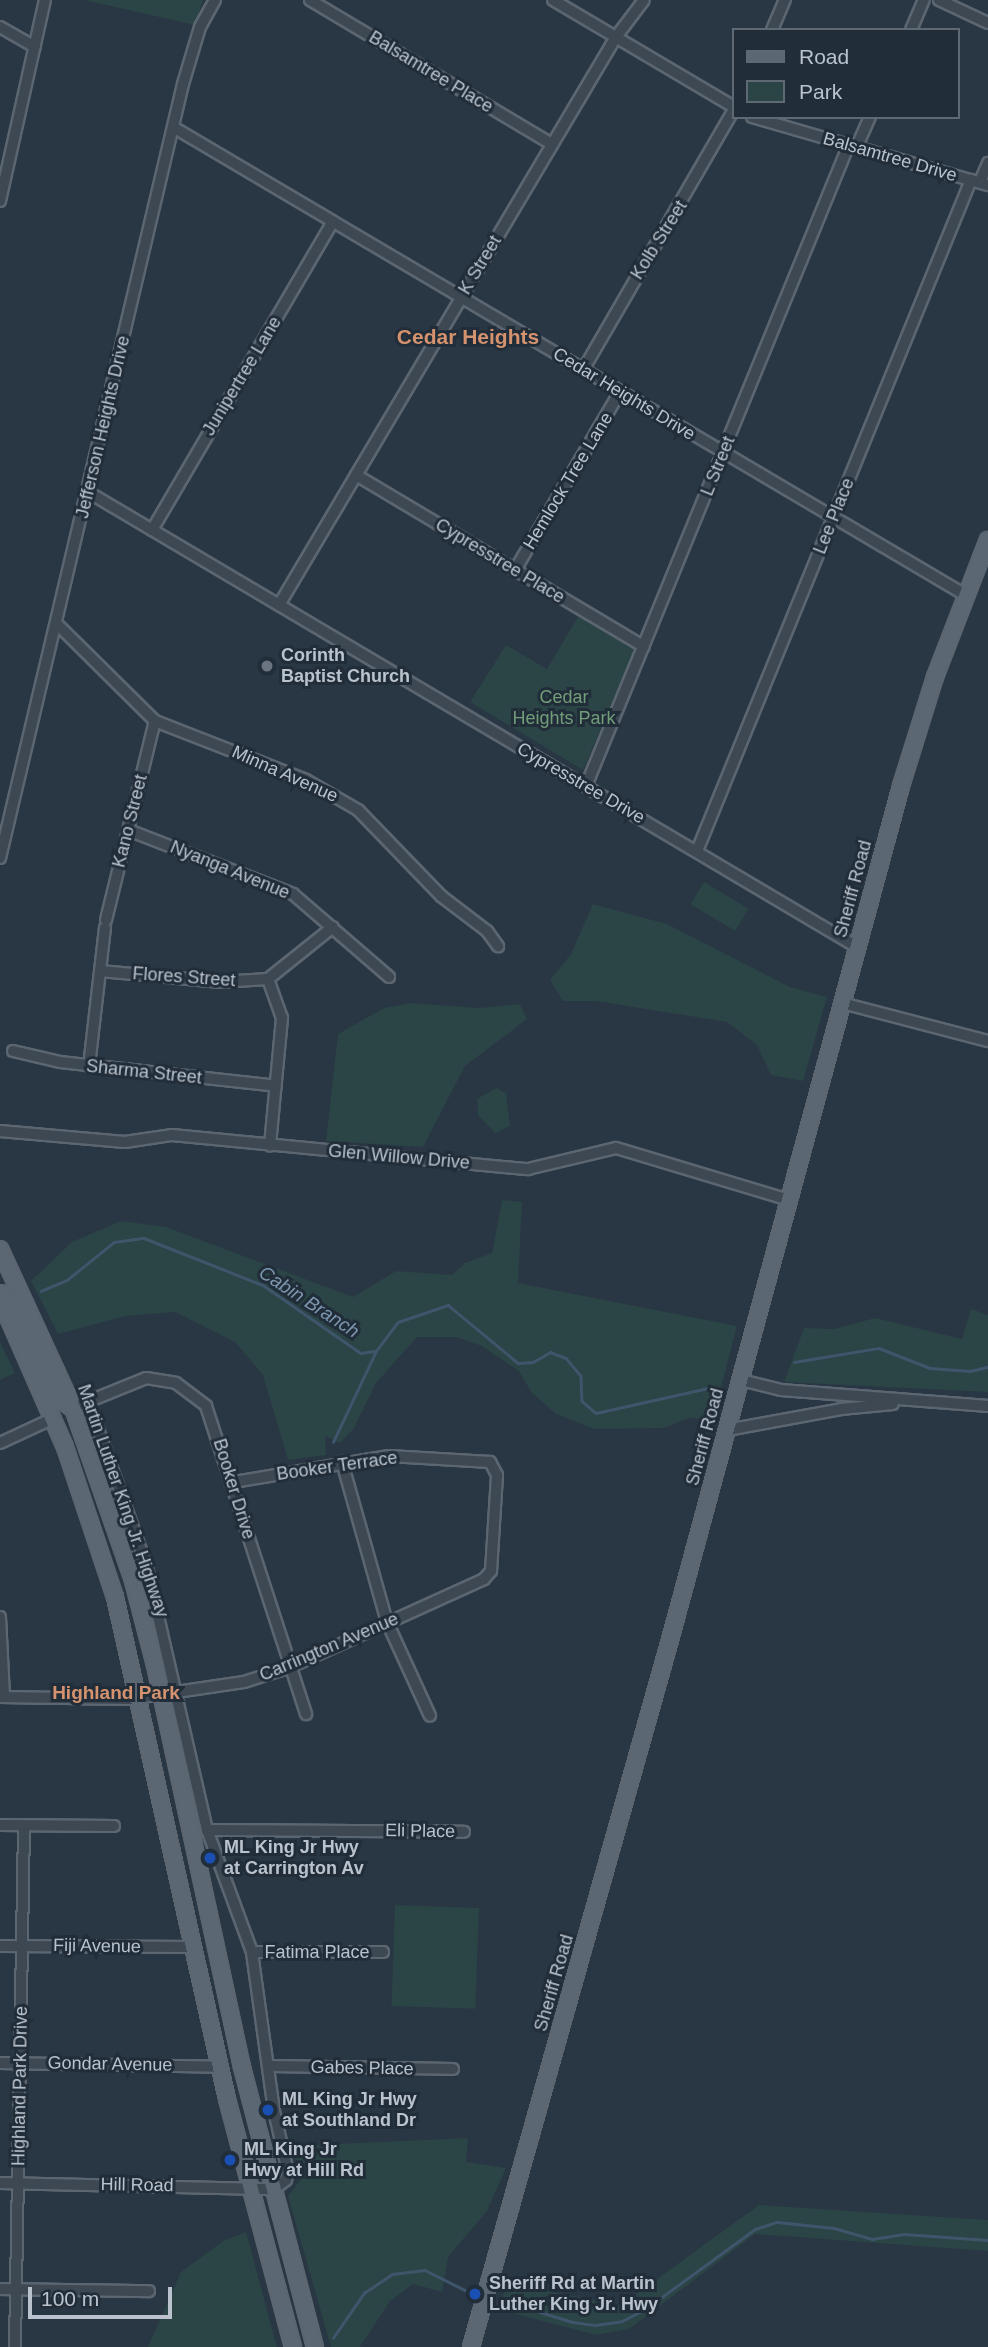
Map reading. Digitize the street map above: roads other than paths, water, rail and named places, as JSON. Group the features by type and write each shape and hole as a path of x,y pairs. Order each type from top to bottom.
{"main road":[{"name":"Sheriff Road","path":"471,2347 741,1380 919,726 988,540"},
{"name":"Martin Luther King Jr. Highway","path":"0,1249 73,1408 111,1516 162,1695 242,2067 315,2347"},
{"path":"0,1293 17,1311 57,1397 73,1408"},
{"name":"Martin Luther King Jr. Highway","path":"0,1299 54,1418 101,1550 139,1697 220,2067 293,2347"},
{"path":"54,1418 69,1420 98,1499 111,1516"}],"street":[{"path":"0,201 5,153 35,47 45,0"},
{"name":"Jefferson Heights Drive","path":"0,858 173,127 196,38 215,0"},
{"name":"Balsamtree Place","path":"310,0 552,144"},
{"path":"554,0 732,107"},
{"name":"K Street","path":"279,605 616,37 643,0"},
{"path":"773,28 785,0"},
{"path":"912,28 924,0"},
{"path":"939,0 988,23"},
{"path":"0,27 35,47"},
{"name":"Kolb Street","path":"583,370 732,111"},
{"name":"Balsamtree Drive","path":"759,119 980,182"},
{"name":"L Street","path":"586,786 853,145 869,119"},
{"name":"Cedar Heights Drive","path":"173,127 967,596"},
{"name":"Lee Place","path":"697,851 833,518 988,163"},
{"name":"Junipertree Lane","path":"152,530 333,222"},
{"name":"Hemlock Tree Lane","path":"515,570 620,392"},
{"name":"Cypresstree Place","path":"356,475 644,647"},
{"name":"Cypresstree Drive","path":"88,492 858,947"},
{"name":"Minna Avenue","path":"57,624 155,721 306,780 344,800 375,823 434,889 487,931 498,946"},
{"name":"Kano Street","path":"89,1066 105,924 155,721"},
{"name":"Nyanga Avenue","path":"128,830 289,892 389,977"},
{"path":"270,1146 282,1018 268,979 333,927"},
{"name":"Flores Street","path":"100,971 220,982 268,979"},
{"path":"842,1003 988,1041"},
{"name":"Sharma Street","path":"13,1051 89,1066 276,1086"},
{"name":"Glen Willow Drive","path":"0,1131 125,1142 172,1135 535,1169 589,1151 616,1148 789,1200"},
{"name":"Booker Drive","path":"73,1408 146,1378 181,1386 210,1414 288,1668 306,1714"},
{"path":"741,1380 781,1390 988,1406"},
{"path":"88,1401 146,1564 179,1693 207,1830 252,1952 270,2066 274,2110 288,2172 286,2180 274,2189"},
{"path":"727,1430 841,1409 915,1402"},
{"path":"0,1443 54,1418"},
{"name":"Booker Terrace","path":"233,1482 389,1456 484,1460 495,1465 497,1475 492,1567 484,1578"},
{"path":"342,1462 387,1622 430,1716"},
{"name":"Carrington Avenue","path":"2,1697 139,1697 244,1682 288,1668 484,1578"},
{"path":"0,1617 2,1697"},
{"path":"0,1825 114,1826"},
{"name":"Highland Park Drive","path":"15,2347 24,1825"},
{"name":"Eli Place","path":"207,1830 464,1832"},
{"name":"Fiji Avenue","path":"0,1945 194,1947"},
{"name":"Fatima Place","path":"252,1952 383,1952"},
{"name":"Gondar Avenue","path":"0,2063 220,2067"},
{"name":"Gabes Place","path":"270,2066 453,2069"},
{"name":"Hill Road","path":"0,2183 274,2189"},
{"path":"0,2289 149,2291"}],"waterway":[{"name":"Cabin Branch","path":"41,1291 67,1280 114,1242 144,1238 263,1285 361,1353 376,1351 398,1322 448,1305 518,1363 533,1362 550,1352 566,1358 581,1376 582,1401 596,1413 712,1387"},
{"name":"Cabin Branch","path":"794,1362 879,1348 930,1368 970,1371 988,1367"},
{"path":"333,1442 376,1351"},
{"path":"507,2302 573,2322 595,2325 622,2321 644,2310 755,2229 777,2222 834,2228 872,2239 904,2234 988,2240"},
{"path":"333,2338 364,2293 392,2274 425,2270 465,2290"}],"place":[{"name":"Corinth Baptist Church","path":"267,666"},
{"name":"ML King Jr Hwy at Carrington Av","path":"210,1858"},
{"name":"ML King Jr Hwy at Southland Dr","path":"268,2110"},
{"name":"ML King Jr Hwy at Hill Rd","path":"230,2160"},
{"name":"Sheriff Rd at Martin Luther King Jr. Hwy","path":"475,2294"}],"district":[{"name":"Cedar Heights","path":"468,337"},
{"name":"Highland Park","path":"116,1693"}],"park label":[{"name":"Cedar Heights Park","path":"564,708"}]}
